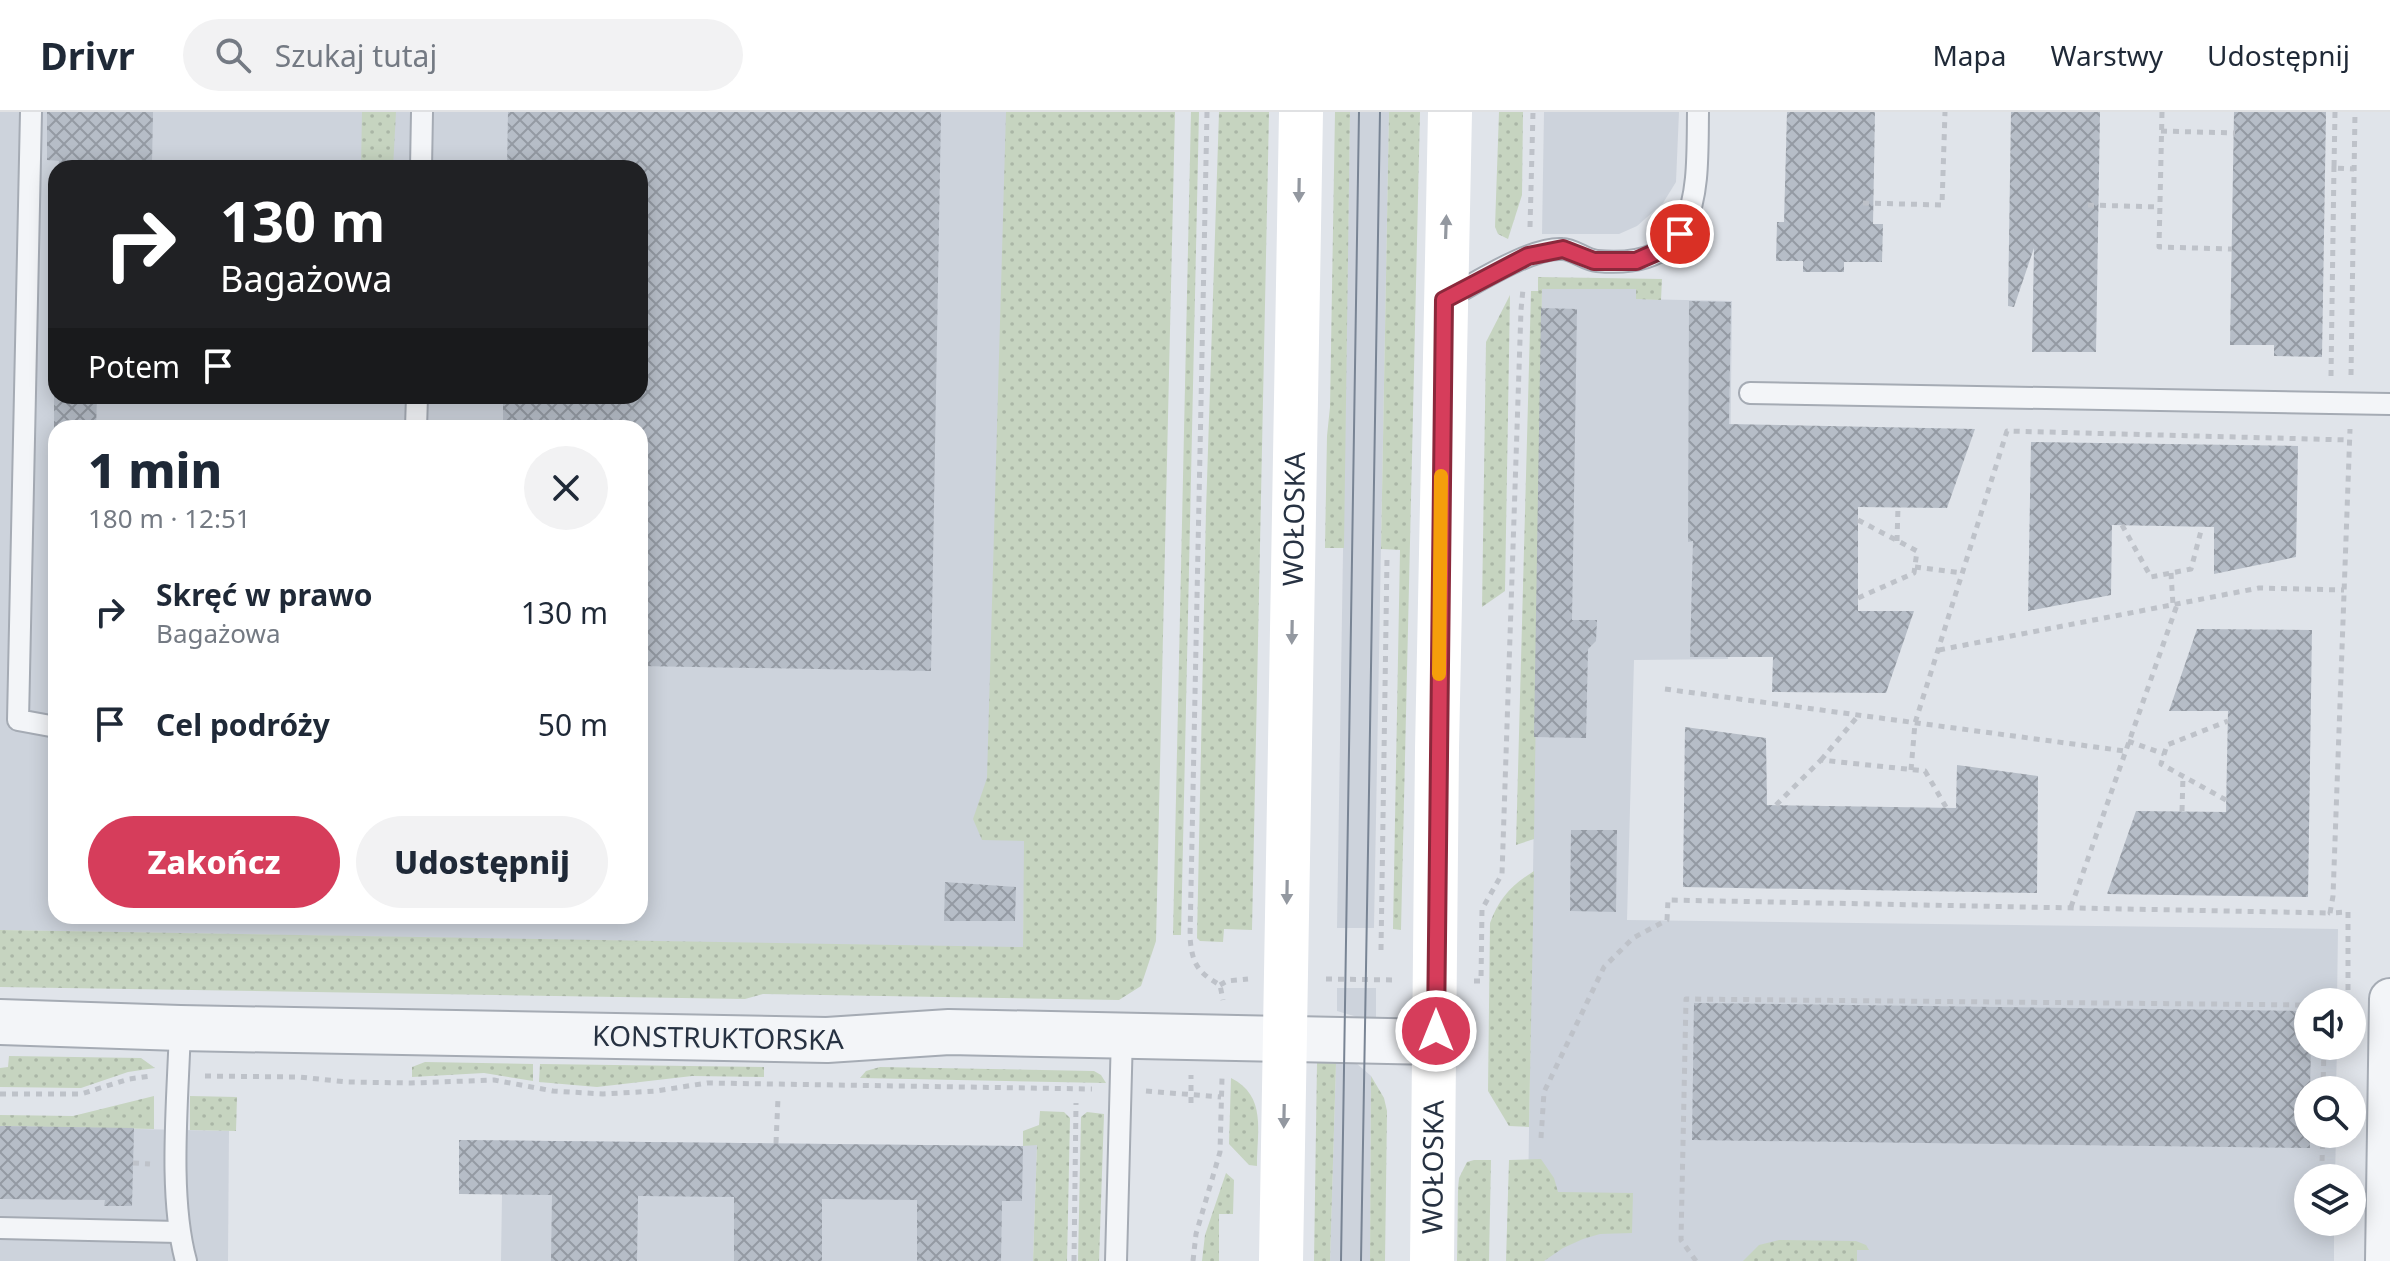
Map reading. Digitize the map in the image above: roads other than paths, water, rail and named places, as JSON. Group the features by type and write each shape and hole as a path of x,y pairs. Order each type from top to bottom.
{"main road":[{"name":"WOŁOSKA","path":"1281,1261 1301,112"},
{"name":"WOŁOSKA","path":"1432,1261 1444,300 1450,112"}],"street":[{"path":"2386,1261 2390,999"},
{"name":"KONSTRUKTORSKA","path":"0,1022 850,1040 949,1032 1435,1042"}],"lane":[{"path":"31,112 18,720 48,726"},
{"path":"421,160 422,112"},
{"path":"1444,300 1528,256 1563,249 1594,261 1636,261 1659,251 1680,234 1693,209 1697,185 1698,112"},
{"path":"1750,393 2390,404"},
{"path":"180,1028 178,1232 186,1261"},
{"path":"1116,1261 1122,1034"},
{"path":"0,1228 178,1232"}],"tram line":[{"path":"1341,1261 1359,112"},
{"path":"1361,1261 1380,112"}]}
